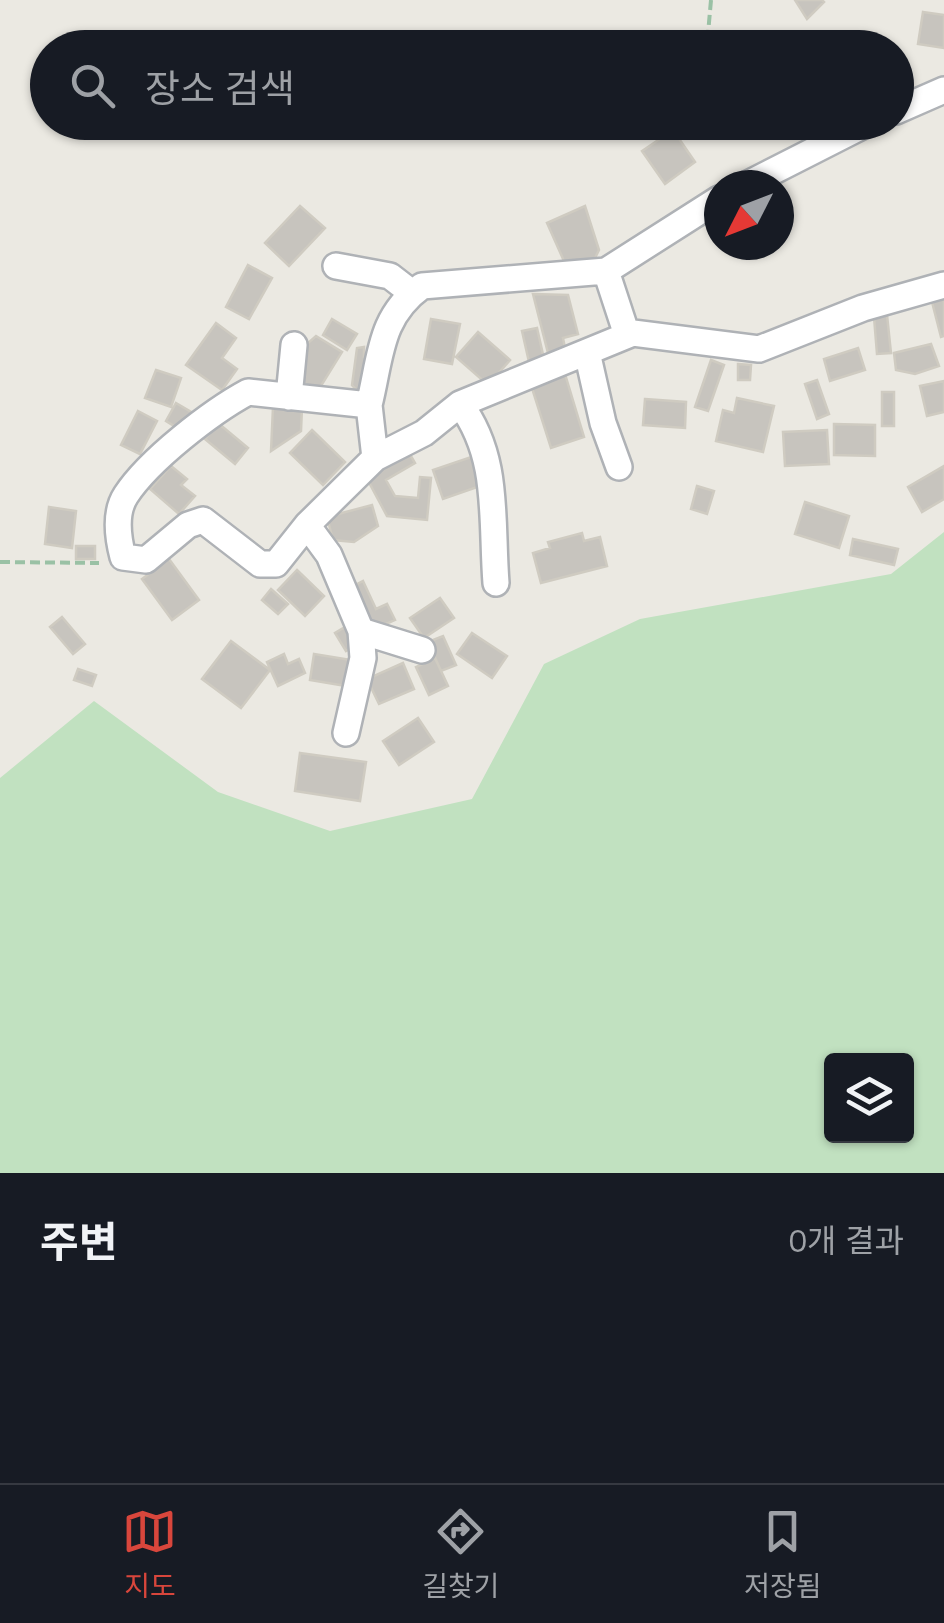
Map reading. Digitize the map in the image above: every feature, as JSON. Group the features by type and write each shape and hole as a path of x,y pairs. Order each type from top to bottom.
{"street":[{"path":"914,103 944,90"},
{"path":"776,170 835,140"},
{"path":"375,458 369,405 386,328 400,302 422,286 606,271 704,209"},
{"path":"336,266 390,276 412,294"},
{"path":"606,271 628,335"},
{"path":"369,405 248,392 237,398 147,473 124,498 116,534 122,557 146,560 188,525 204,520 260,564 276,564 306,525 375,458 424,433 460,404 628,335 759,349 863,308 944,285"},
{"path":"289,397 294,345"},
{"path":"587,352 602,423 619,468"},
{"path":"460,404 479,430 489,458 496,584"},
{"path":"306,525 329,555 361,631 363,658 346,733"},
{"path":"361,631 422,650"}],"path":[{"path":"708,30 711,0"},
{"path":"0,562 95,564 122,557"}],"green space":[{"path":"944,532 944,1173 0,1173 0,778 94,701 218,792 330,831 472,799 544,664 640,619 891,574"}],"building":[{"path":"795,0 822,0 824,2 807,19"},
{"path":"923,12 944,15 944,48 918,44"},
{"path":"658,140 680,140 695,162 665,184 642,151"},
{"path":"300,206 325,228 289,266 265,243"},
{"path":"585,206 599,250 595,258 568,270 547,223"},
{"path":"248,265 272,278 249,319 226,307"},
{"path":"533,294 568,295 578,334 563,338 566,353 549,357"},
{"path":"944,299 944,336 941,337 932,302"},
{"path":"887,315 891,353 877,354 874,317"},
{"path":"332,319 357,334 347,350 323,335"},
{"path":"431,319 460,324 452,364 424,359"},
{"path":"216,323 236,338 222,358 237,369 222,390 186,365"},
{"path":"537,328 544,359 529,362 522,331"},
{"path":"478,332 510,360 488,385 456,357"},
{"path":"316,336 342,352 316,394 297,391 300,350"},
{"path":"931,344 939,366 915,374 896,370 894,353"},
{"path":"364,347 364,357 373,355 360,394 352,385 357,348"},
{"path":"858,348 865,370 830,381 824,359"},
{"path":"711,360 724,365 708,411 695,407"},
{"path":"738,364 751,365 750,380 738,380"},
{"path":"156,370 181,378 171,407 145,398"},
{"path":"565,374 584,437 551,448 531,385"},
{"path":"817,380 829,414 817,419 805,384"},
{"path":"944,381 944,412 927,416 920,386"},
{"path":"882,392 894,392 894,426 882,426"},
{"path":"737,398 774,406 763,452 716,441 723,410 734,413"},
{"path":"645,399 686,402 685,428 643,425"},
{"path":"176,403 198,416 187,434 166,421"},
{"path":"273,407 302,408 301,431 271,451"},
{"path":"138,411 157,421 140,454 121,445"},
{"path":"218,423 248,448 235,464 205,439"},
{"path":"834,424 875,425 875,456 834,455"},
{"path":"312,430 345,462 323,485 290,453"},
{"path":"827,430 829,464 785,466 783,432"},
{"path":"408,451 415,463 386,480 395,496 418,498 420,477 431,478 427,520 387,516 365,475"},
{"path":"477,455 486,484 443,499 433,470"},
{"path":"171,466 187,479 181,485 195,496 179,514 150,489"},
{"path":"944,466 944,499 922,512 908,487"},
{"path":"697,486 714,491 707,514 691,509"},
{"path":"805,502 849,516 839,548 795,534"},
{"path":"372,505 378,526 354,542 333,540 327,517"},
{"path":"49,507 76,511 72,548 45,544"},
{"path":"582,533 584,541 600,537 607,566 541,583 533,553 550,548 548,542"},
{"path":"853,539 898,549 894,565 850,555"},
{"path":"76,546 95,546 95,559 76,559"},
{"path":"169,559 199,600 172,620 142,579"},
{"path":"297,570 324,596 305,616 278,590"},
{"path":"363,581 376,609 387,604 395,620 375,629 348,589"},
{"path":"271,589 288,604 278,614 262,600"},
{"path":"440,598 454,618 424,638 410,618"},
{"path":"62,617 85,644 73,654 50,627"},
{"path":"350,624 360,643 346,651 335,633"},
{"path":"472,633 507,656 492,678 457,654"},
{"path":"443,636 456,665 441,671 428,642"},
{"path":"231,641 270,670 241,708 202,679"},
{"path":"284,654 288,664 299,659 305,673 278,686 267,662"},
{"path":"314,654 357,661 352,687 310,680"},
{"path":"435,658 448,686 429,695 416,667"},
{"path":"403,663 414,689 379,704 367,679"},
{"path":"78,669 96,675 92,686 74,680"},
{"path":"418,718 434,742 399,765 383,741"},
{"path":"300,753 366,762 360,801 295,791"}]}
